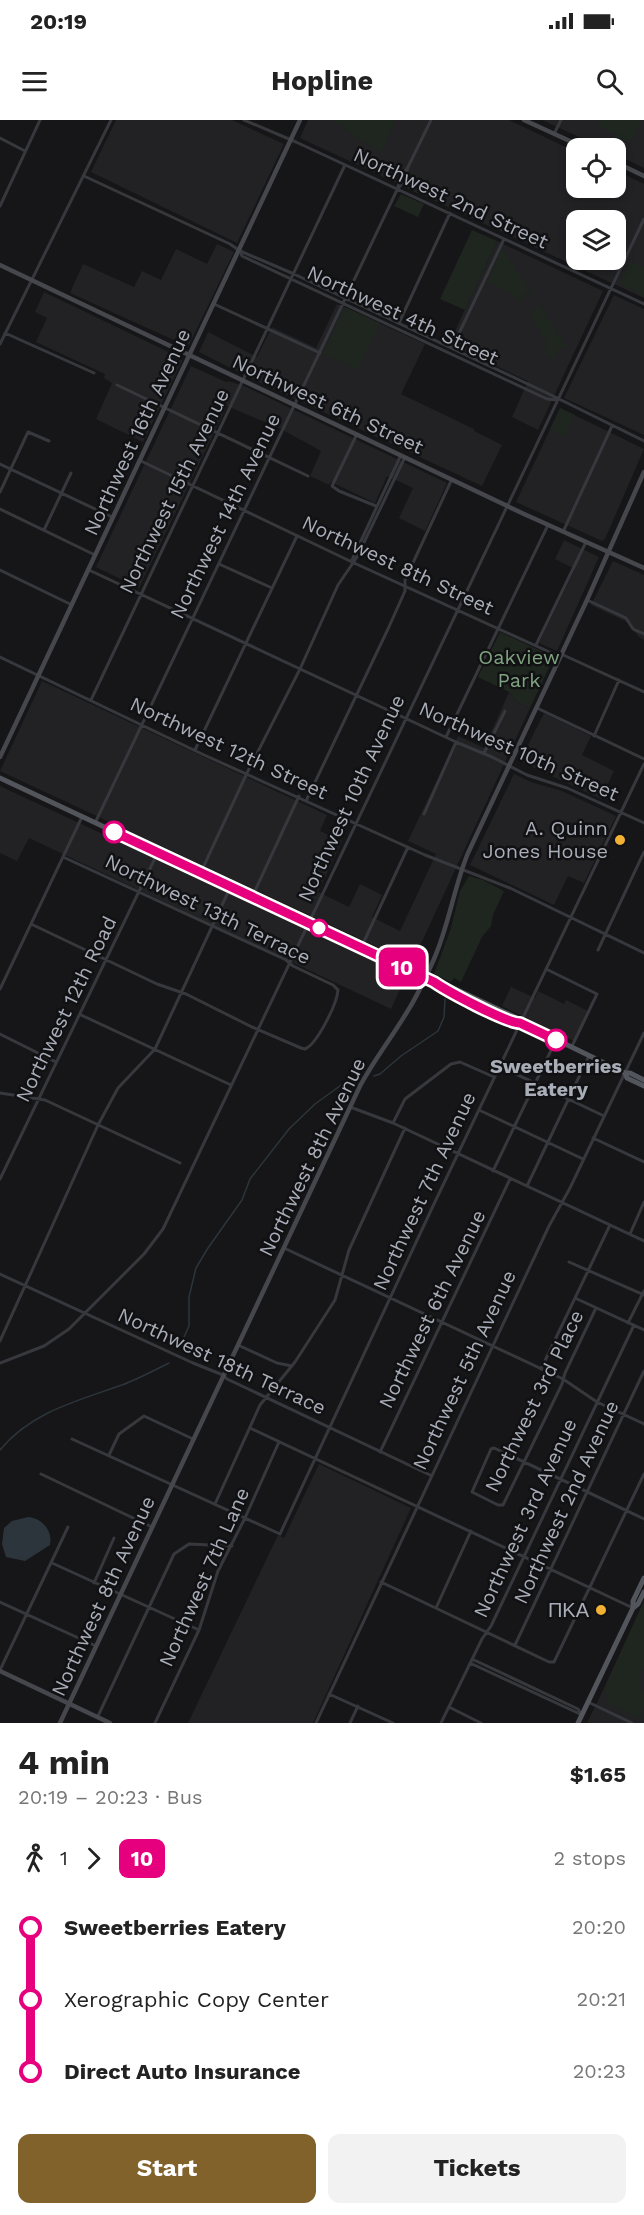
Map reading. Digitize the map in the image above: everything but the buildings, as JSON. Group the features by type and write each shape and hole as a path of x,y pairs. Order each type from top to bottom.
{"main road":[{"path":"0,778 434,982 453,988 511,1015 520,1023 644,1080"},
{"path":"625,1073 627,1078 644,1086"},
{"path":"578,1723 633,1608 633,1601 644,1578"},
{"path":"633,1608 638,1604 644,1592"}],"street":[{"path":"0,206 40,120"},
{"path":"0,344 111,120"},
{"name":"Northwest 2nd Street","path":"244,120 644,304"},
{"name":"Northwest 16th Avenue","path":"0,757 300,120"},
{"name":"Northwest 14th Avenue","path":"95,823 246,511 397,190 401,177 430,120"},
{"path":"524,120 566,139"},
{"path":"554,134 561,120"},
{"path":"0,138 25,151"},
{"name":"Northwest 15th Avenue","path":"91,700 345,165"},
{"path":"626,167 644,176"},
{"name":"Northwest 4th Street","path":"84,176 230,244 240,251 294,274 528,391 547,399 557,400"},
{"path":"397,326 450,213"},
{"name":"Northwest 10th Avenue","path":"0,1363 56,1339 69,1329 144,1254 163,1229 644,219"},
{"path":"450,353 504,239"},
{"name":"Northwest 4th Street","path":"240,251 242,256 291,280 344,301"},
{"name":"Northwest 6th Street","path":"0,266 548,525 644,568"},
{"path":"214,304 320,353"},
{"name":"Northwest 4th Street","path":"397,326 530,385 644,441"},
{"path":"5,333 94,374"},
{"path":"501,378 504,373"},
{"path":"528,391 530,385"},
{"path":"117,386 308,476"},
{"path":"563,532 612,426"},
{"path":"0,492 28,432 49,441"},
{"path":"357,434 332,486 378,507"},
{"path":"201,872 247,773 403,456"},
{"name":"Northwest 8th Street","path":"141,460 352,562 556,655 561,654 644,692"},
{"path":"0,464 114,518"},
{"name":"Northwest 8th Avenue","path":"60,1723 350,1107 371,1065 407,1012 431,966 442,940 461,869 587,600 644,472"},
{"path":"44,530 72,473"},
{"path":"307,800 405,591 405,580 452,479"},
{"path":"0,509 95,555"},
{"path":"446,737 548,525"},
{"path":"195,750 297,536"},
{"path":"536,645 586,542"},
{"path":"219,564 272,588"},
{"path":"0,570 72,604"},
{"name":"Northwest 10th Street","path":"89,570 508,766 567,788 644,823"},
{"path":"587,600 626,618 633,629 644,634"},
{"name":"Northwest 12th Street","path":"0,657 195,750 408,847 495,881 643,952"},
{"path":"594,735 619,680"},
{"path":"536,708 644,759"},
{"path":"484,753 505,711"},
{"path":"424,814 456,742"},
{"name":"Northwest 7th Avenue","path":"245,1518 280,1534 499,1066 644,764"},
{"path":"252,896 299,796"},
{"path":"0,989 82,817"},
{"path":"361,948 408,847"},
{"name":"Northwest 12th Road","path":"0,1179 158,852"},
{"path":"598,951 644,852"},
{"name":"Northwest 13th Terrace","path":"63,857 289,963 333,985 338,990 332,1008 315,1041 305,1049 257,1029"},
{"path":"0,1341 99,1125 122,1082 155,1049 231,886"},
{"path":"31,924 257,1029"},
{"path":"643,952 644,947"},
{"path":"546,969 597,994 571,1047"},
{"path":"81,1015 231,1085"},
{"path":"0,1034 57,1062"},
{"name":"Northwest 5th Avenue","path":"316,1723 492,1346 643,1035"},
{"path":"493,1171 556,1040"},
{"path":"527,1186 589,1056"},
{"path":"393,1123 405,1099 451,1064 460,1062 494,1077"},
{"path":"499,1066 604,1116"},
{"path":"0,1092 45,1100 180,1163"},
{"path":"350,1107 405,1128 644,1241"},
{"path":"479,1109 583,1159"},
{"path":"214,1504 251,1422 265,1397 292,1366 335,1300 349,1250 359,1225 405,1128"},
{"path":"593,1138 644,1162"},
{"name":"Northwest 6th Avenue","path":"380,1452 510,1179"},
{"path":"630,1234 644,1202"},
{"path":"541,1369 610,1225"},
{"path":"284,1248 563,1379 597,1402 644,1424"},
{"path":"569,1262 643,1293 628,1323"},
{"name":"Northwest 18th Terrace","path":"0,1274 223,1375 227,1379 431,1475"},
{"path":"575,1298 644,1330"},
{"name":"Northwest 3rd Place","path":"525,1462 491,1449 472,1492 500,1506 503,1505 525,1462 596,1308"},
{"name":"Northwest 3rd Avenue","path":"441,1723 491,1626 634,1325"},
{"path":"238,1345 277,1363 292,1366"},
{"name":"Northwest 2nd Avenue","path":"515,1645 644,1371"},
{"path":"109,1455 119,1434 144,1416 193,1439"},
{"path":"250,1428 633,1608"},
{"path":"72,1439 245,1518"},
{"name":"Northwest 7th Lane","path":"155,1723 199,1630 219,1571 279,1442"},
{"path":"525,1462 644,1518"},
{"path":"41,1474 152,1527"},
{"path":"381,1582 549,1662 554,1662 644,1474"},
{"path":"68,1527 0,1671 110,1723"},
{"path":"436,1608 471,1531"},
{"path":"94,1583 114,1538"},
{"path":"98,1717 174,1554 189,1544 232,1546"},
{"path":"52,1563 199,1630"},
{"path":"0,1602 96,1646"},
{"path":"471,1661 582,1715"},
{"path":"329,1694 393,1723"},
{"path":"588,1702 632,1723"},
{"path":"350,1723 358,1706"},
{"path":"449,1707 481,1723"}],"shaded area":[{"path":"116,120 232,120 284,144 237,243 91,172"},
{"path":"308,120 509,120 566,147 566,198 626,198 626,175 644,184 644,298 584,270 626,270 626,210 566,210 566,262 300,138"},
{"path":"542,120 644,120 644,168 626,159 626,138 581,138"},
{"path":"497,241 603,291 538,430 512,417 528,381 449,344"},
{"path":"217,244 234,252 187,346 70,293 83,264 134,287 142,271 161,280 176,249 207,264"},
{"path":"44,292 181,358 182,361 143,442 96,419 112,383 104,378 105,374 36,342 47,318 35,312"},
{"path":"614,295 644,309 644,435 564,398"},
{"path":"337,304 425,344 401,394 502,445 482,486 199,352 208,332 257,357 272,327 316,348"},
{"path":"191,366 226,382 244,386 447,483 425,531 399,518 413,488 387,476 375,503 331,482 329,485 310,476 321,451 279,428 227,406 139,588 96,567"},
{"path":"560,408 644,449 605,539 602,541 516,502"},
{"path":"564,540 599,557 557,651 539,643 575,569 555,559"},
{"path":"613,561 644,575 644,640 627,622 591,605"},
{"path":"42,681 327,815 320,831 342,841 318,892 349,907 360,884 382,895 372,917 400,931 436,854 408,841 458,736 484,748 509,692 518,703 530,708 412,963 0,771"},
{"path":"544,713 591,736 582,755 614,771 601,799 520,761"},
{"path":"514,774 531,782 562,791 616,816 584,883 568,876 554,905 470,865"},
{"path":"0,786 406,976 391,1009 29,838 17,861 0,853"},
{"path":"511,987 535,998 538,991 564,1004 566,1000 590,1012 576,1042 502,1006"},
{"path":"319,1464 411,1508 313,1723 188,1723 278,1535 284,1538"},
{"path":"28,1517 38,1520 45,1526 50,1535 50,1545 25,1561 6,1557 2,1544 4,1528 12,1521"},
{"path":"644,1601 644,1723 587,1723 604,1688"}],"green space":[{"path":"335,120 396,120 381,152 360,140"},
{"path":"599,120 643,120 629,143 626,138 620,138 597,125"},
{"path":"412,171 432,182 424,196 404,187"},
{"path":"401,194 424,204 418,217 394,206"},
{"path":"472,230 497,241 465,310 440,299"},
{"path":"502,248 533,295 526,291 520,303 510,293 488,281"},
{"path":"630,262 644,267 644,296 619,283"},
{"path":"538,303 569,350 561,347 555,358 543,353 547,343 531,317"},
{"path":"345,307 380,323 358,370 323,354"},
{"path":"560,408 575,415 565,436 550,429"},
{"name":"Oakview Park","path":"500,632 554,657 530,708 518,703 509,692 478,677"},
{"path":"469,876 483,880 504,891 493,915 491,926 482,937 461,982 454,978 451,982 434,974 451,928 460,891"},
{"path":"644,1601 644,1668 640,1676 641,1690 644,1691 644,1708 641,1719 609,1704 604,1689"}],"waterway":[{"path":"374,1076 380,1074 401,1056 438,1031 444,1017 445,999"},
{"path":"179,1348 189,1326 189,1297 196,1268 242,1200 250,1179 289,1129 315,1104 344,1083 353,1081"},
{"path":"0,1450 12,1437 40,1417 128,1383 169,1363"}],"bus line":[{"name":"10","path":"114,832 434,982 514,1023 520,1023 556,1040"}],"place":[{"name":"A. Quinn Jones House","path":"620,840"},
{"name":"Sweetberries Eatery","path":"556,1040"},
{"name":"ΠΚΑ","path":"601,1610"}]}
